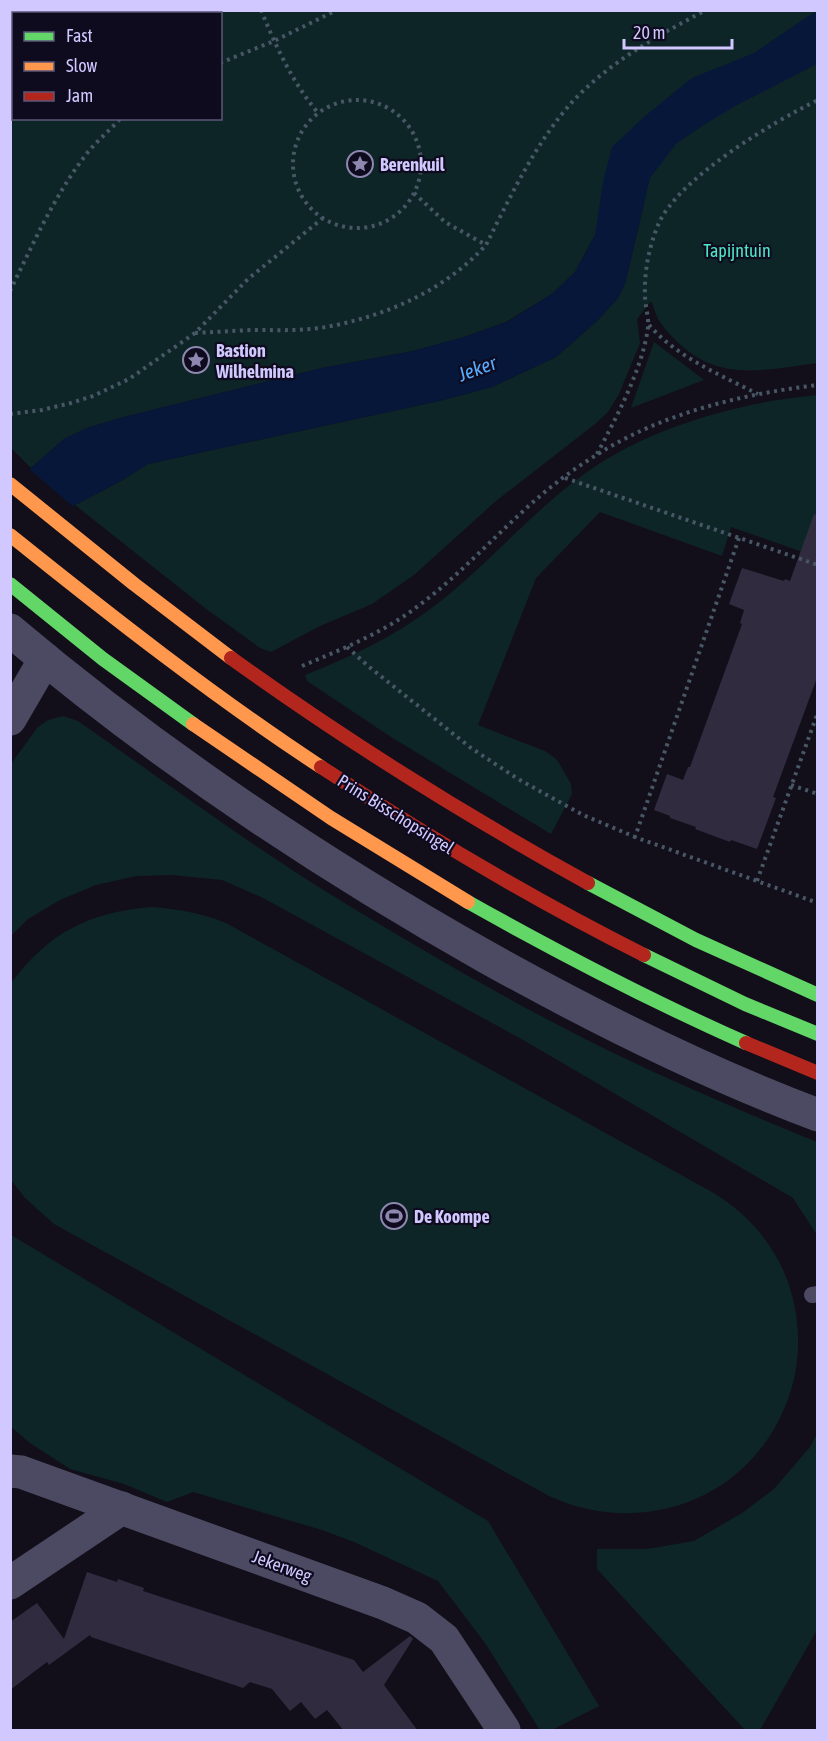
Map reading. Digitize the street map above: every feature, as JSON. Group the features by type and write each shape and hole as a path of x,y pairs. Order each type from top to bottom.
{"main road":[{"name":"Prins Bisschopsingel","path":"10,484 177,618 280,693 394,770 612,896 753,967 818,995"},
{"name":"Prins Bisschopsingel","path":"10,535 117,621 264,729 355,790 520,890 594,930 712,989 818,1034"},
{"name":"Prins Bisschopsingel","path":"14,586 119,670 220,744 366,841 512,928 633,991 722,1034 818,1073"}],"street":[{"path":"10,630 161,748 323,860 391,902 520,975 649,1042 818,1115"},
{"path":"10,719 45,659"},
{"name":"Jekerweg","path":"10,1471 21,1472 122,1508 383,1603 417,1618 444,1639 504,1731"},
{"path":"10,1583 122,1508"}],"path":[{"path":"261,10 274,41 302,93 318,113"},
{"path":"222,62 274,41 337,10"},
{"path":"195,333 319,328 383,313 426,292 469,263 486,245 514,189 553,125 574,100 628,55 660,34 706,10"},
{"path":"358,100 380,104 399,114 413,131 421,152 421,173 414,193 409,202 394,217 374,226 353,228 323,218 313,210 299,192 294,173 294,154 300,135 318,113 337,103 358,100"},
{"path":"597,455 625,398 642,354 648,324 645,296 647,263 651,242 666,209 689,185 728,154 771,126 818,100"},
{"path":"10,291 38,233 69,180 89,152 119,120"},
{"path":"414,193 445,222 486,245"},
{"path":"10,414 71,403 106,391 129,379 195,333 248,279 323,218"},
{"path":"648,324 674,348 759,395"},
{"path":"296,669 387,627 419,605 542,494 597,455 636,433 693,411 759,395 818,385"},
{"path":"564,477 818,565"},
{"path":"635,837 739,538"},
{"path":"347,647 471,748 518,779 583,815 635,837 818,903"},
{"path":"757,881 818,712"},
{"path":"791,785 818,794"}],"green space":[{"name":"Tapijntuin","path":"817,11 817,363 764,370 731,369 714,365 698,358 683,347 663,327 651,301 637,319 640,343 619,394 608,412 595,424 496,501 414,575 372,604 320,626 271,652 260,648 205,608 75,505 148,464 439,401 492,387 556,357 597,321 618,298 625,284 644,204 595,235 575,272 552,294 506,322 464,337 413,351 322,368 87,428 64,439 31,468 11,448 10,71 12,71 12,120 222,120 222,12 137,12"},
{"path":"654,342 704,380 631,408"},
{"path":"817,395 817,557 731,527 722,556 600,512 536,578 478,725 545,751 559,763 571,784 572,794 551,834 391,737 307,681 305,675 371,646 403,628 433,607 547,504 587,472 612,456 639,442 697,419 788,398"},
{"path":"63,716 78,721 317,886 483,984 642,1067 817,1142 817,1235 793,1198 525,1041 263,898 222,880 172,875 136,876 96,885 60,900 28,919 11,936 11,764 37,728 48,720"},
{"name":"De Koompe","path":"151,907 189,912 226,923 712,1192 735,1208 754,1226 778,1260 793,1298 797,1325 798,1352 794,1379 780,1418 759,1451 732,1477 701,1496 666,1509 629,1513 590,1509 551,1497 54,1224 25,1198 11,1180 11,983 40,950 72,928 108,914"},
{"path":"11,1235 488,1521 599,1706 552,1730 540,1730 485,1643 438,1581 354,1542 322,1530 193,1492 167,1502 124,1484 70,1469 30,1443 11,1427"},
{"path":"817,1434 817,1630 760,1730 745,1730 597,1569 597,1549 647,1549 694,1541 742,1513 774,1489 810,1447"}],"water":[{"name":"Jeker","path":"816,11 817,64 737,105 676,144 650,178 625,284 618,298 597,321 556,357 492,387 439,401 148,464 75,505 11,580 11,497 31,468 64,439 87,428 124,417 322,368 413,351 507,322 552,294 575,272 595,235 603,182 612,147 645,116 692,78 754,53"}],"pier":[{"path":"28,468 76,509 10,583 10,492"}],"building":[{"path":"814,514 818,515 818,675 773,797 776,798 757,849 695,829 696,827 654,810 667,774 683,780 690,767 742,624 740,623 744,610 729,604 742,568 790,581"},
{"path":"87,1572 117,1582 118,1579 144,1588 143,1591 354,1660 363,1672 410,1636 413,1639 384,1685 418,1731 344,1731 327,1710 315,1719 301,1702 290,1711 272,1689 250,1682 243,1688 90,1635 49,1665 47,1662 10,1690 10,1622 37,1603 64,1639"}],"traffic: fast":[{"path":"10,584 103,659 193,724"},
{"path":"588,883 696,940 818,995"},
{"path":"468,902 606,976 746,1043"},
{"path":"644,955 745,1004 818,1034"}],"traffic: slow":[{"path":"10,484 134,584 231,658"},
{"path":"10,535 163,655 321,767"},
{"path":"193,724 331,818 468,902"}],"traffic: jam":[{"path":"231,658 406,776 588,883"},
{"path":"321,767 480,866 644,955"},
{"path":"746,1043 818,1073"}],"place":[{"name":"Berenkuil","path":"360,164"},
{"name":"Bastion Wilhelmina","path":"196,360"},
{"name":"De Koompe","path":"394,1216"}]}
